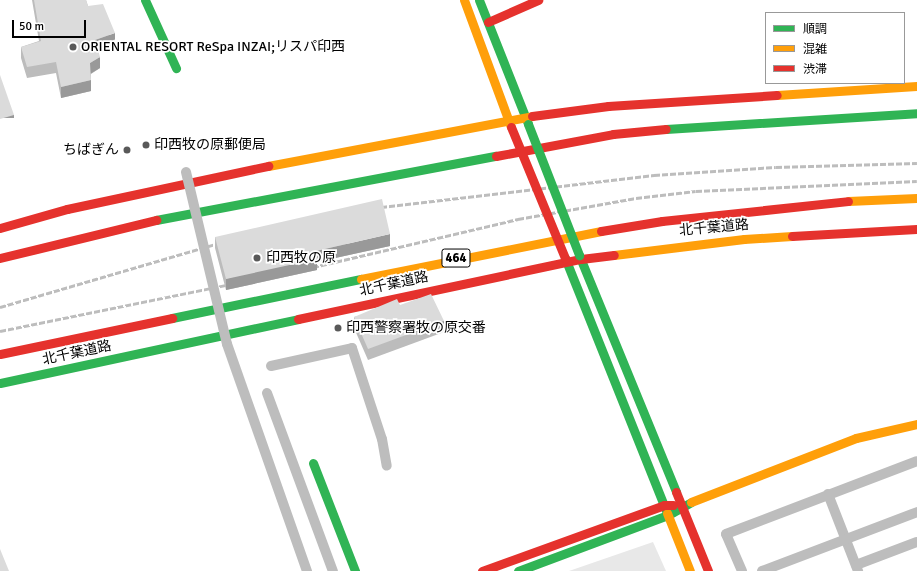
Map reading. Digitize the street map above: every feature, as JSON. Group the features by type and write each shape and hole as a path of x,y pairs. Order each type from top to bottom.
{"main road":[{"path":"145,0 176,68"},
{"path":"464,0 510,124 690,571"},
{"path":"479,0 580,257 708,571"},
{"path":"488,22 538,0"},
{"path":"0,228 67,209 176,184 608,106 917,86"},
{"path":"0,258 183,213 613,134 738,123 917,114"},
{"name":"北千葉道路","path":"0,354 517,246 662,220 828,202 917,198"},
{"path":"0,235 67,209"},
{"name":"北千葉道路","path":"0,383 580,257 744,239 917,229"},
{"path":"15,369 61,363 88,365"},
{"path":"518,571 668,515 682,505 856,438 917,424"},
{"path":"313,463 355,571"},
{"path":"482,571 664,505 682,505"}],"street":[{"path":"186,172 227,344 307,571"},
{"path":"271,366 352,348 382,439 387,466"},
{"path":"267,393 333,571"},
{"path":"742,571 726,534 917,461"},
{"path":"828,494 857,568 917,542"},
{"path":"762,571 917,512"}],"shaded area":[{"path":"653,542 666,571 569,571"}],"building":[{"name":"ORIENTAL RESORT ReSpa INZAI;リスパ印西","path":"34,0 86,0 88,6 103,4 115,33 95,40 100,57 90,63 91,80 61,87 56,62 27,67 21,47 41,41"},
{"path":"0,75 14,115 0,119"},
{"path":"382,199 390,234 316,251 317,259 226,279 215,237"},
{"path":"431,294 444,321 368,349 354,317 397,299 400,305"},
{"path":"0,549 9,571 0,571"}],"railway":[{"path":"373,208 654,175 776,167 917,163"},
{"path":"305,269 518,219 636,198 696,191 917,181"},
{"path":"0,307 225,241"},
{"path":"0,331 235,283"}],"traffic: fast":[{"path":"145,0 176,68"},
{"path":"479,0 528,124"},
{"path":"666,129 917,113"},
{"path":"528,124 579,255"},
{"path":"156,220 496,156"},
{"path":"579,255 676,492"},
{"path":"565,258 667,513"},
{"path":"172,318 361,279"},
{"path":"0,383 298,319"},
{"path":"313,463 355,571"},
{"path":"518,571 668,515 691,502"}],"traffic: slow":[{"path":"464,0 511,127"},
{"path":"777,95 917,86"},
{"path":"268,166 532,116"},
{"path":"848,201 917,198"},
{"path":"361,279 601,231"},
{"path":"614,255 744,239 792,236"},
{"path":"691,502 856,438 917,424"},
{"path":"667,513 690,571"}],"traffic: jam":[{"path":"488,22 538,0"},
{"path":"532,116 608,106 777,95"},
{"path":"511,127 565,258"},
{"path":"496,156 613,134 666,129"},
{"path":"0,228 67,209 268,166"},
{"path":"601,231 662,221 848,201"},
{"path":"0,258 156,220"},
{"path":"792,236 917,229"},
{"path":"298,319 581,259 614,255"},
{"path":"0,354 172,318"},
{"path":"676,492 708,571"},
{"path":"482,571 664,505 673,505"}],"place":[{"name":"ORIENTAL RESORT ReSpa INZAI;リスパ印西","path":"73,47"},
{"name":"印西牧の原郵便局","path":"146,145"},
{"name":"ちばぎん","path":"127,150"},
{"name":"印西牧の原","path":"257,258"},
{"name":"印西警察署牧の原交番","path":"338,328"}]}
